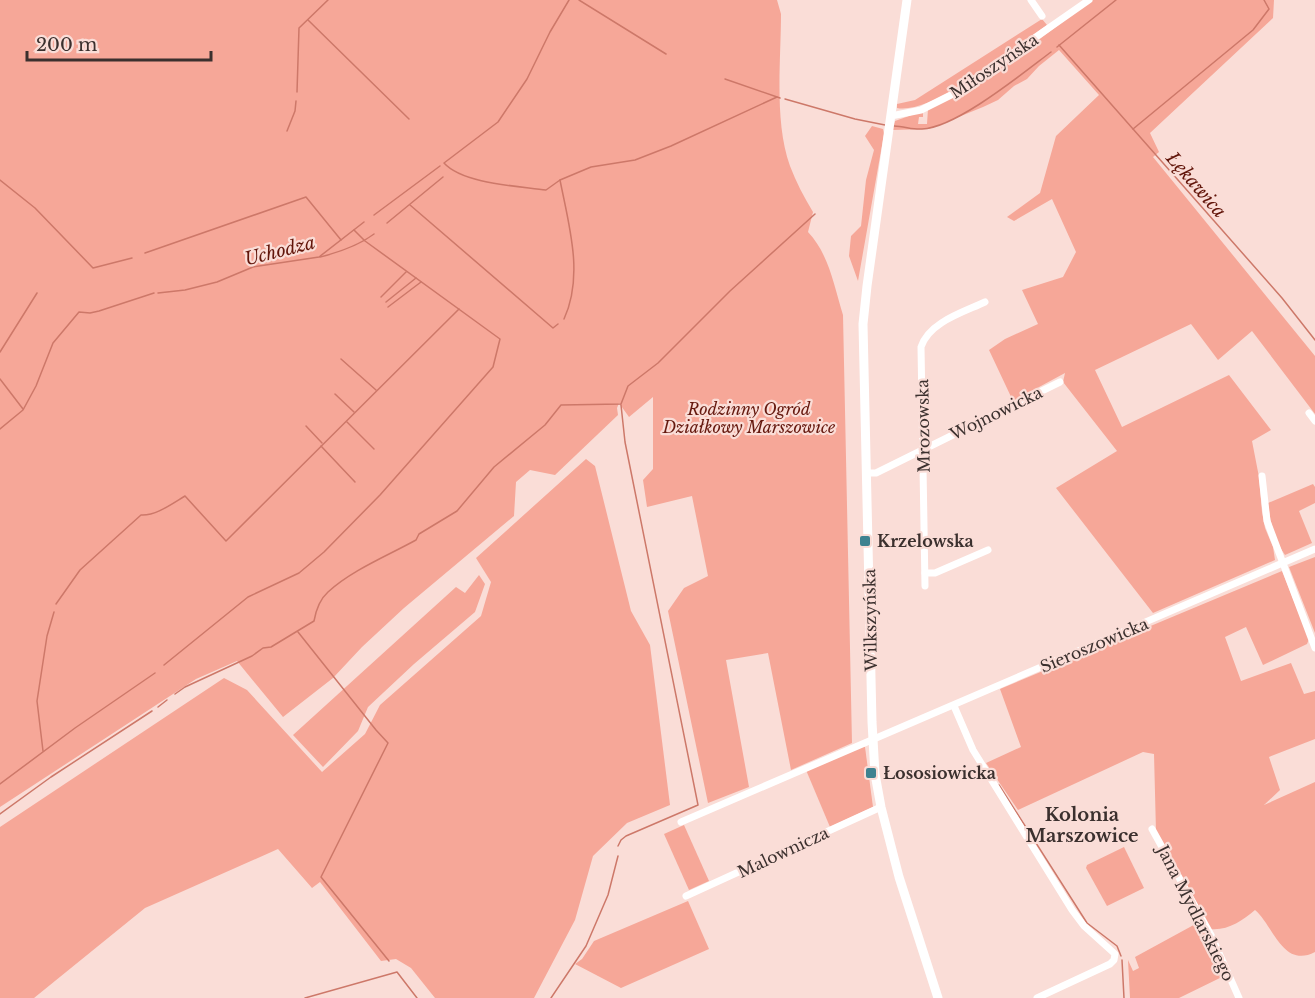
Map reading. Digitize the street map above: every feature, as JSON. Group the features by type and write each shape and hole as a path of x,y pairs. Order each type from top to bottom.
{"street":[{"name":"Wilkszyńska","path":"907,0 863,324 872,739 880,807 899,877 938,998"},
{"path":"1031,0 1042,16"},
{"name":"Miłoszyńska","path":"891,116 921,110 957,92 1089,0"},
{"name":"Mrozowska","path":"925,586 921,347 923,341 937,326 986,302"},
{"name":"Wojnowicka","path":"867,473 876,473 1060,382"},
{"path":"1309,413 1315,421"},
{"path":"1262,476 1267,521 1315,648"},
{"name":"Sieroszowicka","path":"872,739 1315,549"},
{"path":"925,573 935,573 988,550"},
{"path":"954,705 973,750 1072,910 1084,926 1115,954 1110,964 1037,998"},
{"path":"681,822 872,739"},
{"name":"Malownicza","path":"686,896 880,807"},
{"name":"Jana Mydlarskiego","path":"1152,829 1211,935 1239,998"}],"green space":[{"name":"Rodzinny Ogród Działkowy Marszowice","path":"0,0 777,0 781,14 780,111 785,148 795,178 813,212 808,232 826,260 843,315 852,743 791,770 768,653 726,660 749,787 708,803 668,611 684,588 708,576 692,496 647,507 643,480 653,469 653,397 629,417 619,403 618,415 555,475 530,470 516,482 514,516 404,608 333,678 283,717 237,661 196,679 0,807"},
{"path":"1092,0 1274,0 1273,18 1150,133 1159,152 1153,157 1315,356 1315,414 1252,331 1218,360 1191,324 1095,370 1122,427 1229,375 1271,430 1252,441 1265,528 1273,547 1275,560 1153,613 1056,488 1117,451 1063,382 1065,373 1013,401 989,350 1005,339 1038,324 1022,290 1063,277 1076,252 1052,199 1014,221 1007,217 1040,193 1056,136 1099,95 1059,50 1027,79 1014,86 998,100 929,129 892,130 895,121 923,111 923,117 919,117 918,124 927,124 928,109 971,86"},
{"path":"1042,19 1047,25 953,91 913,107 897,108 897,104 915,100"},
{"path":"872,126 883,129 884,134 858,281 849,256 851,236 861,226 866,180 874,150 865,136"},
{"path":"586,459 595,466 631,611 650,645 670,805 627,823 593,856 575,920 534,998 435,998 411,968 396,959 381,961 320,882 312,888 278,849 145,908 34,998 0,998 0,827 224,678 247,690 322,772 365,734 380,705 481,616 491,582 476,558"},
{"path":"1313,484 1315,503 1299,511 1312,543 1285,555 1273,530 1268,503"},
{"path":"1315,557 1315,633 1289,567"},
{"path":"1282,571 1309,639 1307,644 1263,665 1246,627 1225,637 1241,681 1291,663 1304,694 1315,691 1315,739 1269,757 1280,790 1264,805 1315,782 1315,952 1304,956 1295,955 1287,950 1255,910 1234,924 1210,929 1156,832 1154,754 1143,752 1018,810 986,763 1021,747 1000,689"},
{"path":"479,575 485,584 475,612 368,707 358,731 323,767 293,735 456,587 465,593"},
{"path":"865,747 873,807 830,827 806,770"},
{"path":"684,825 709,881 689,890 664,834"},
{"path":"1124,847 1144,888 1107,906 1086,868 1087,865"},
{"path":"688,901 709,949 621,988 575,964 582,959 594,941"},
{"path":"1201,921 1208,935 1206,939 1224,976 1179,998 1130,998 1128,960 1133,971 1139,968 1135,957"}],"waterway":[{"path":"297,92 299,28 328,0"},
{"path":"569,0 527,79 498,122 444,163 453,170 477,180 546,190 560,180 591,167 635,160 671,146 777,97"},
{"path":"579,0 666,54"},
{"path":"1057,47 1116,0"},
{"path":"1133,129 1253,30 1269,9 1264,0"},
{"path":"308,20 409,119"},
{"name":"Łękawica","path":"1059,45 1282,298 1315,340"},
{"path":"894,126 922,129 953,120 989,98 1051,52"},
{"path":"725,79 780,98"},
{"path":"785,99 885,125"},
{"path":"287,131 295,111 296,101"},
{"name":"Uchodza","path":"374,215 440,166"},
{"path":"387,223 443,177"},
{"path":"0,180 35,208 93,268 132,258"},
{"path":"560,180 573,250 574,268 570,302 564,319"},
{"path":"145,253 306,197 341,240"},
{"path":"410,205 553,328 558,324"},
{"path":"175,694 185,687 252,656 263,648 271,647 314,621 322,598 337,584 416,540 419,534 457,511 494,467 545,425 561,405 621,404 628,386 658,363 730,291 815,214"},
{"name":"Uchodza","path":"158,293 185,290 217,282 253,267 319,257 364,222"},
{"path":"164,665 248,597 299,573 324,552 380,495 493,367 500,339 365,241 354,230"},
{"path":"320,257 348,248 374,234"},
{"path":"381,297 406,272"},
{"path":"386,302 416,278"},
{"path":"388,307 421,282"},
{"path":"0,352 37,293"},
{"name":"Uchodza","path":"0,429 23,410 36,386 53,343 79,312 99,311 154,293"},
{"path":"56,604 80,570 141,515 158,511 185,496 226,541 459,309"},
{"path":"341,359 376,390"},
{"path":"0,379 23,409"},
{"path":"335,394 354,412"},
{"path":"618,846 626,836 698,805 625,442 621,405"},
{"path":"347,422 374,449"},
{"path":"306,426 322,443"},
{"path":"321,446 355,482"},
{"path":"43,751 37,701 47,636 54,612"},
{"path":"298,632 388,743 321,877 389,961"},
{"path":"0,784 75,728 155,673"},
{"path":"158,707 167,700"},
{"path":"0,814 51,777 152,711"},
{"path":"999,785 1087,923 1117,946 1121,956"},
{"path":"551,998 586,946 608,895 618,856"},
{"path":"1122,960 1124,998"},
{"name":"Łękawica","path":"305,998 397,972 417,998"}],"place":[{"name":"Krzelowska","path":"865,541"},
{"name":"Łososiowicka","path":"871,773"}],"district":[{"name":"Kolonia Marszowice","path":"1082,825"}]}
